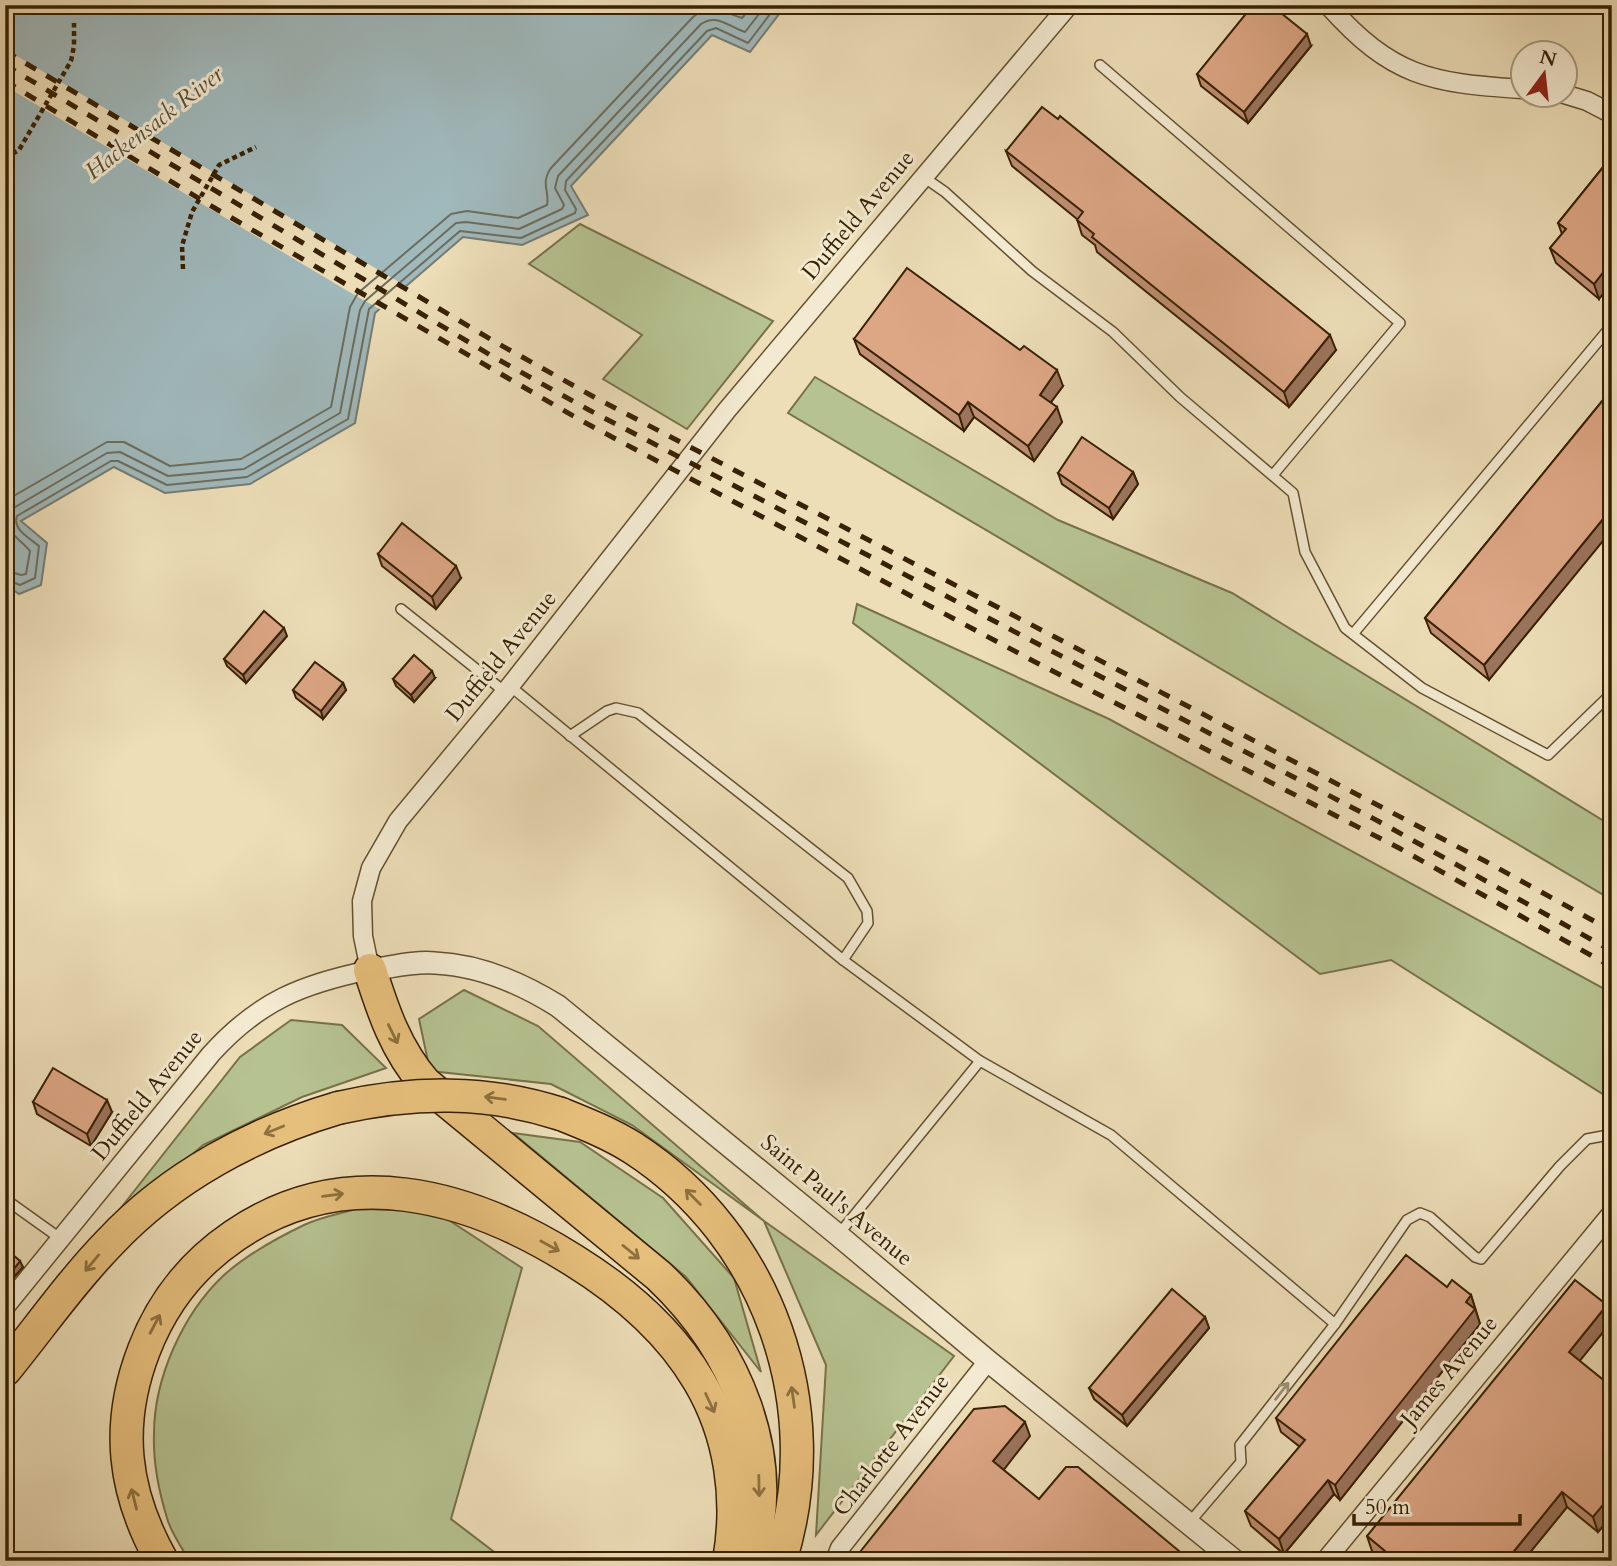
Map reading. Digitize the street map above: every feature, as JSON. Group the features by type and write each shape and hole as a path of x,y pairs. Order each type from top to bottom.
{"highway":[{"path":"370,970 394,1038 425,1083 659,1276 686,1302 717,1344 742,1394 756,1443 759,1499 755,1539 749,1561"},
{"path":"5,1370 110,1241 158,1198 211,1163 256,1138 338,1108 388,1098 447,1094 506,1099 561,1114 597,1129 632,1148 677,1182 706,1210 730,1240 763,1295 787,1362 796,1419 798,1458 794,1498 780,1561"},
{"path":"162,1561 136,1507 126,1450 128,1409 136,1373 156,1321 193,1270 243,1230 301,1202 360,1192 421,1196 460,1206 497,1220 586,1268 648,1317 675,1347 699,1381 722,1433 733,1492 733,1532 729,1561"}],"street":[{"name":"Duffield Avenue","path":"5,1307 211,1054 239,1024 271,1003 308,985 370,970 361,918 366,883 374,861 398,821 507,689 727,410 1069,5"},
{"path":"1328,5 1354,35 1396,65 1450,83 1508,88"},
{"path":"1578,98 1612,114"},
{"name":"Saint Paul's Avenue","path":"370,970 416,963 454,964 487,972 540,995 574,1018 988,1361 1235,1561"},
{"name":"James Avenue","path":"1325,1561 1612,1213"},
{"name":"Charlotte Avenue","path":"835,1561 840,1548 988,1361"}],"lane":[{"path":"1100,65 1400,323 1273,475"},
{"path":"922,176 945,192 1032,271 1113,332 1180,397 1293,493 1305,552 1345,628 1422,688 1548,755 1612,693"},
{"path":"1353,634 1612,325"},
{"path":"401,609 570,736 843,960 980,1061 1111,1135 1335,1324"},
{"path":"570,736 607,711 616,708 638,713 848,878 867,911 868,923 843,960"},
{"path":"838,1234 980,1061"},
{"path":"1189,1524 1241,1461 1240,1445 1335,1324 1407,1220 1420,1213 1430,1217 1475,1257 1481,1259 1560,1166 1587,1139 1603,1136 1612,1140"},
{"path":"5,1199 61,1239"}],"path":[{"path":"5,158 19,150 71,61 74,23"},
{"path":"183,269 182,246 192,212 219,164 256,147"}],"green space":[{"path":"580,224 773,321 687,429 603,379 642,335 529,264"},
{"path":"815,377 1058,520 1232,593 1612,826 1612,900 788,413"},
{"path":"857,604 1109,719 1612,993 1612,1100 1391,960 1320,974 853,623"},
{"path":"464,990 538,1026 764,1221 632,1125 551,1084 430,1071 419,1019"},
{"path":"291,1020 342,1025 386,1068 302,1097 203,1145 101,1233 240,1057"},
{"path":"513,1133 580,1142 663,1198 734,1278 761,1372 686,1277"},
{"path":"356,1209 409,1210 447,1219 522,1268 451,1519 506,1561 189,1561 169,1524 154,1455 155,1413 159,1391 174,1348 195,1309 232,1268 304,1225"},
{"path":"764,1221 954,1356 816,1535 826,1365"}],"water":[{"name":"Hackensack River","path":"5,5 786,5 750,52 712,35 571,186 588,215 522,245 463,237 375,313 355,423 250,484 165,493 114,467 21,521 47,543 41,585 19,594 5,584"}],"pier":[{"path":"5,49 409,288 383,311 351,293 5,86"}],"building":[{"path":"1253,5 1271,5 1307,34 1244,112 1197,74"},
{"path":"1042,107 1058,119 1060,116 1330,335 1284,392 1092,237 1094,234 1077,220 1083,212 1006,151"},
{"path":"1608,161 1612,164 1612,261 1594,284 1550,248 1566,229 1558,223"},
{"path":"907,268 1020,350 1024,346 1057,370 1040,395 1057,407 1028,446 968,402 959,415 854,339"},
{"path":"1612,389 1612,508 1484,665 1425,618"},
{"path":"1082,437 1133,472 1109,508 1058,473"},
{"path":"402,523 456,566 432,597 378,554"},
{"path":"264,611 284,628 243,675 224,659"},
{"path":"414,655 432,671 411,695 393,679"},
{"path":"315,662 343,683 321,711 293,690"},
{"path":"53,1068 107,1100 87,1134 33,1102"},
{"path":"5,1248 20,1261 13,1270 5,1265"},
{"path":"1406,1255 1447,1287 1452,1280 1471,1295 1466,1302 1475,1309 1335,1485 1328,1480 1279,1539 1245,1511 1305,1440 1276,1418"},
{"path":"1575,1280 1607,1305 1569,1352 1612,1387 1612,1494 1593,1517 1562,1492 1506,1561 1397,1561 1367,1536"},
{"path":"1172,1289 1205,1317 1122,1415 1089,1388"},
{"path":"1005,1406 1025,1422 993,1461 1039,1499 1066,1467 1078,1467 1191,1561 861,1561 856,1557 974,1409"}],"railway":[{"path":"5,51 497,343 594,397 1485,861 1612,931"},
{"path":"5,65 492,356 589,410 1378,821 1612,951"},
{"path":"5,81 218,210 582,421 1039,664 1399,848 1612,967"}]}
